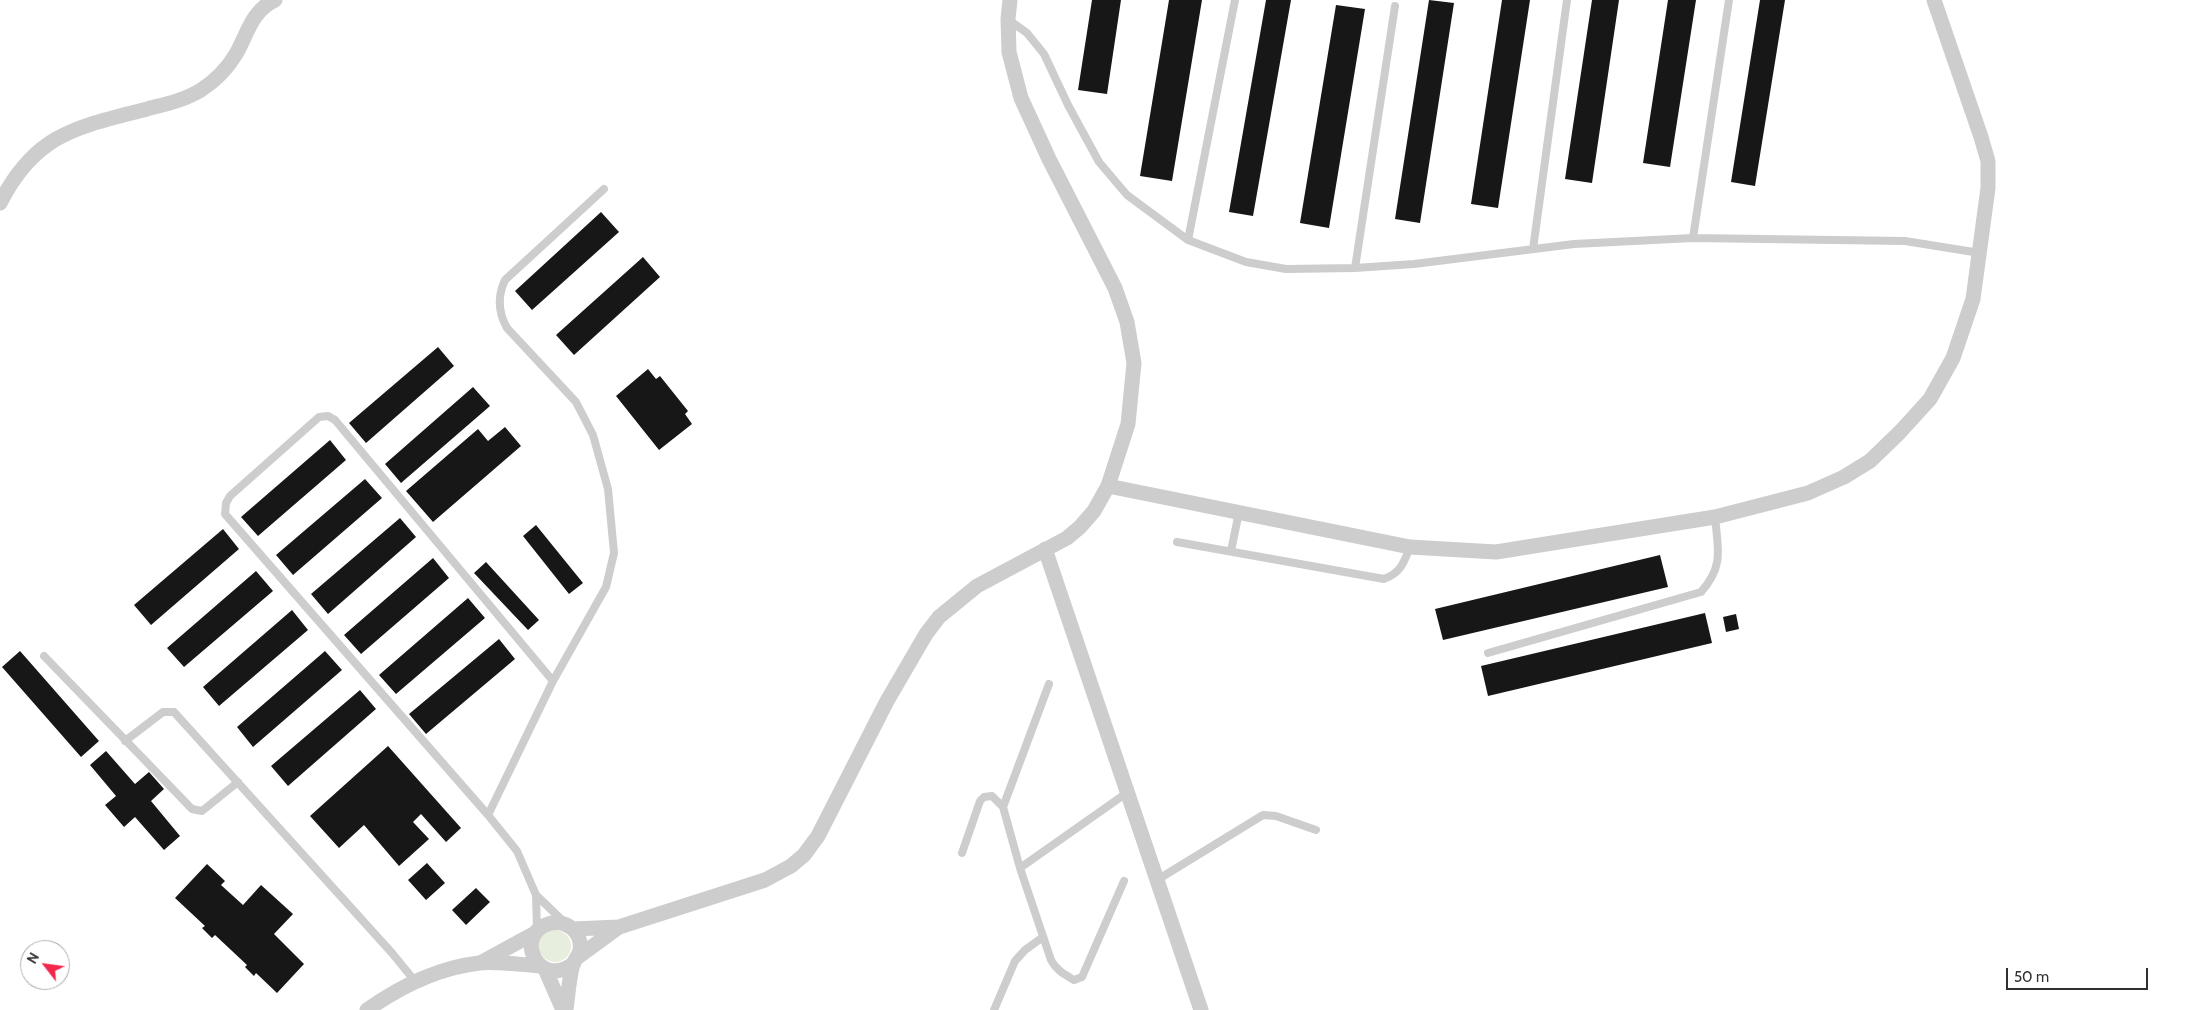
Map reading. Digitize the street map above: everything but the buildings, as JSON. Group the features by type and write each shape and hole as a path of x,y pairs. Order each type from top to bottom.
{"street":[{"path":"0,203 9,185 27,161 46,144 68,131 180,100 200,90 225,69 235,55 253,19 260,10 275,0"},
{"path":"480,963 551,922 559,922 570,927 619,927 765,880 792,866 804,855 818,836 887,701 930,628 939,617 976,586 1067,538 1094,511 1108,486 1128,424 1134,363 1127,322 1115,288 1049,159 1021,98 1009,52 1008,18 1010,0"},
{"path":"1108,486 1410,547 1496,552 1715,517 1808,493 1844,477 1870,461 1930,399 1953,358 1973,299 1988,188 1988,161 1982,137 1934,0"},
{"path":"1045,549 1201,1010"},
{"path":"564,1010 580,942 570,927"},
{"path":"367,1010 414,980 447,969 480,963 543,967 560,971 619,927"},
{"path":"536,932 531,951 534,959 543,967 564,1010"}],"lane":[{"path":"1188,240 1234,0"},
{"path":"1533,249 1567,0"},
{"path":"1692,238 1729,0"},
{"path":"1355,268 1395,6"},
{"path":"1008,18 1026,33 1044,54 1068,105 1099,162 1127,195 1188,240 1246,262 1286,269 1355,268 1414,264 1574,244 1692,238 1905,242 1980,253"},
{"path":"488,815 552,681 606,587 614,554 608,489 593,435 576,402 507,328 501,318 499,299 505,280 604,189"},
{"path":"536,932 536,895 517,851 488,815 226,514 226,503 230,496 318,417 328,416 335,420 552,681"},
{"path":"1231,552 1239,512"},
{"path":"1488,654 1701,592 1712,579 1718,565 1715,517"},
{"path":"1177,542 1384,578 1392,576 1402,567 1410,547"},
{"path":"44,656 192,810 196,812 202,811 238,782"},
{"path":"1003,807 1049,684"},
{"path":"125,741 163,712 174,712 392,953 414,980"},
{"path":"1020,868 1128,792"},
{"path":"962,853 980,801 984,797 992,796 1003,807 1020,868 1054,967 1074,980 1082,977 1124,881"},
{"path":"1157,880 1263,815 1276,816 1316,830"},
{"path":"536,895 570,927"},
{"path":"994,1010 1015,962 1025,950 1043,937"}],"green space":[{"path":"555,930 561,931 566,935 570,940 570,952 566,957 561,961 555,962 549,961 544,957 540,952 539,946 540,940 544,935 549,931"}]}
